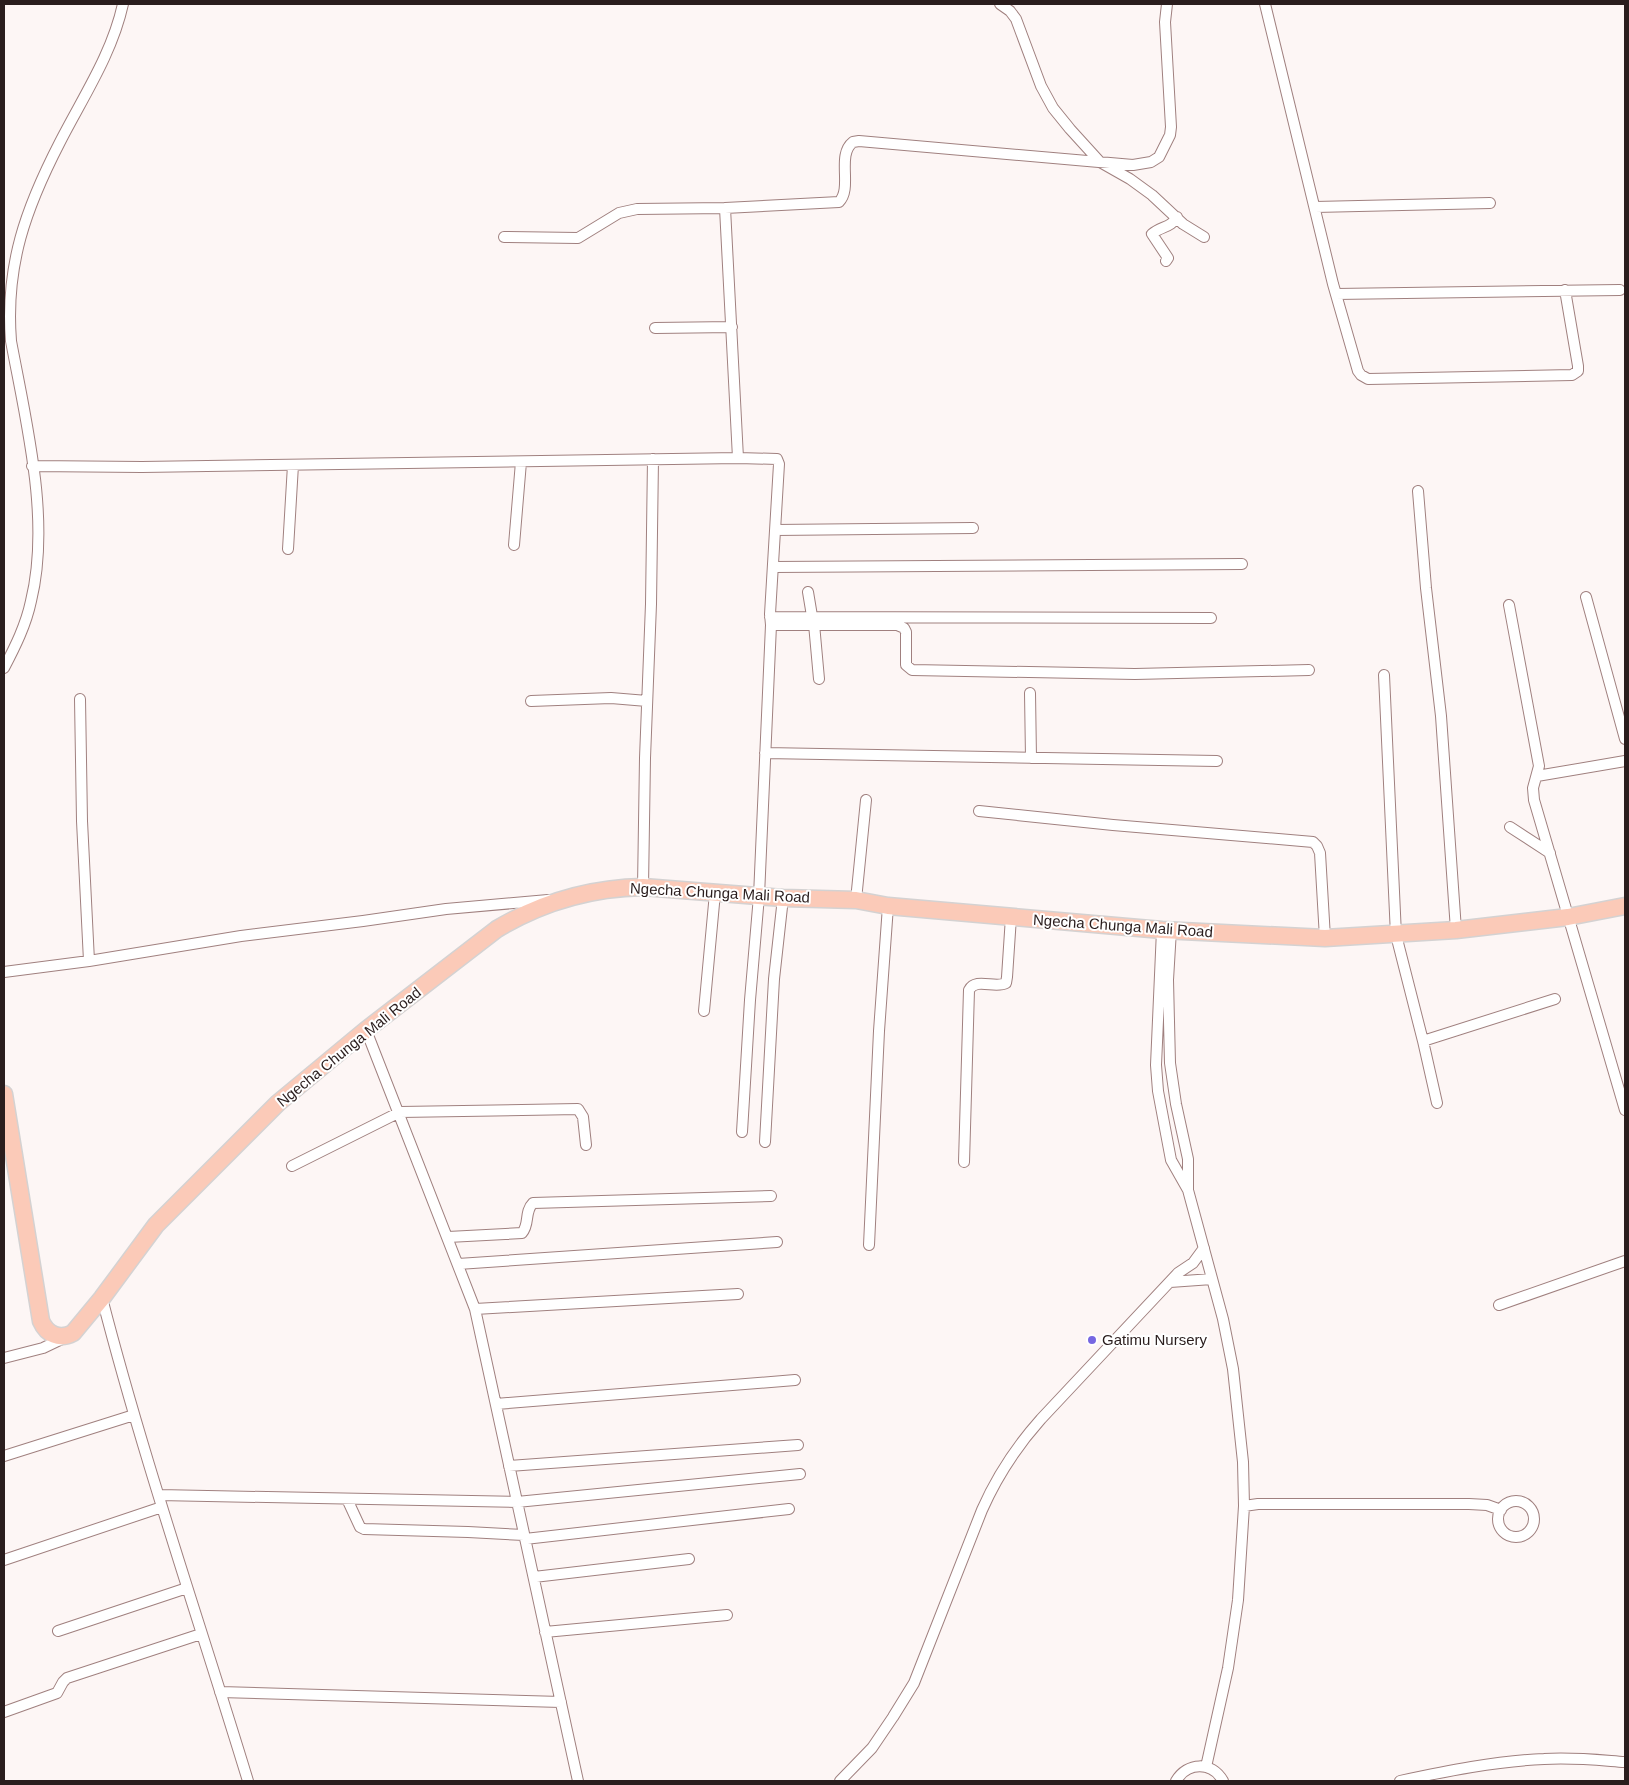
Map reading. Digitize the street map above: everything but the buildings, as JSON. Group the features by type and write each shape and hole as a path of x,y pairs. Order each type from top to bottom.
{"main road":[{"name":"Ngecha Chunga Mali Road","path":"67,1337 73,1334 102,1298 156,1225 278,1104 366,1030 497,929 518,916 561,899 600,890 643,887 783,898 856,900 888,906 1166,930 1325,938 1456,930 1568,917 1625,906"},
{"path":"4,1094 41,1321 48,1333 67,1337"}],"street":[{"path":"4,668 26,619 31,602 37,552 38,513 11,341 11,283 18,243 25,217 60,142 99,71 120,18 123,4"},
{"path":"1000,4 1010,11 1016,19 1041,86 1053,108 1100,162 1130,178 1178,217 1183,224 1204,237"},
{"path":"504,237 578,238 619,213 637,209 726,208 839,202 844,194 847,149 853,142 1133,165 1151,162 1159,157 1165,148 1171,127 1165,22 1167,4"},
{"path":"1265,4 1336,294 1358,371 1361,375 1368,379 1572,375 1578,371 1578,366 1565,290"},
{"path":"1315,207 1490,203"},
{"path":"726,208 738,458"},
{"path":"1166,260 1168,258 1166,254 1152,234 1160,228 1173,224 1178,217"},
{"path":"1336,294 1620,290"},
{"path":"655,328 732,327"},
{"path":"32,466 142,467 774,457 779,461 770,621 759,896 750,1000 742,1132"},
{"path":"643,887 653,459"},
{"path":"514,545 521,462"},
{"path":"288,549 293,465"},
{"path":"1418,491 1426,588 1441,716 1456,930"},
{"path":"775,530 973,528"},
{"path":"773,566 1242,564"},
{"path":"808,592 819,679"},
{"path":"1586,597 1625,739"},
{"path":"1509,605 1539,766 1533,793 1625,1110"},
{"path":"770,621 1211,618"},
{"path":"813,620 886,624 904,628 906,632 906,665 912,670 1135,674 1309,670"},
{"path":"1384,675 1396,935 1437,1103"},
{"path":"1030,694 1031,758"},
{"path":"531,701 611,698 647,701"},
{"path":"80,699 82,821 89,961"},
{"path":"765,753 1218,761"},
{"path":"1537,776 1625,761"},
{"path":"856,900 866,800"},
{"path":"979,810 1122,826 1313,842 1320,853 1325,938"},
{"path":"1510,827 1550,852"},
{"path":"704,1011 715,893"},
{"path":"765,1142 774,979 783,898"},
{"path":"4,972 89,961 241,936 446,909 561,899"},
{"path":"869,1245 879,1031 888,906"},
{"path":"964,1162 969,990 974,984 999,985 1006,983 1011,917"},
{"path":"1166,930 1170,1063 1176,1104 1188,1158 1188,1190"},
{"path":"1166,930 1156,1065 1158,1090 1171,1160 1188,1190 1223,1319 1232,1369 1244,1462 1244,1506 1238,1600 1228,1668 1206,1767"},
{"path":"1423,1041 1555,999"},
{"path":"366,1030 400,1112 475,1309 578,1781"},
{"path":"292,1166 400,1112 578,1109 583,1116 586,1145"},
{"path":"448,1237 522,1233 527,1226 528,1210 533,1204 771,1196"},
{"path":"458,1264 777,1242"},
{"path":"840,1781 872,1748 914,1683 978,1519 993,1485 1007,1462 1029,1433 1178,1272 1193,1263 1204,1248"},
{"path":"1499,1305 1625,1261"},
{"path":"1170,1282 1212,1279"},
{"path":"475,1309 738,1294"},
{"path":"102,1298 134,1415 248,1781"},
{"path":"4,1358 43,1348 67,1337"},
{"path":"496,1404 795,1380"},
{"path":"4,1456 134,1415"},
{"path":"510,1466 798,1445"},
{"path":"159,1495 517,1502 800,1474"},
{"path":"347,1499 360,1527 364,1529 468,1532 524,1537 789,1509"},
{"path":"1244,1506 1258,1504 1469,1504 1487,1505 1501,1510"},
{"path":"4,1560 162,1507"},
{"path":"534,1576 690,1559"},
{"path":"58,1631 187,1588"},
{"path":"545,1632 727,1615"},
{"path":"4,1712 57,1693 67,1678 201,1634"},
{"path":"220,1692 561,1702"},
{"path":"1400,1781 1446,1771 1545,1758 1589,1758 1625,1762"},
{"path":"1176,1781 1189,1768 1198,1766 1214,1770 1223,1781"}],"place":[{"name":"Gatimu Nursery","path":"1092,1340"}]}
